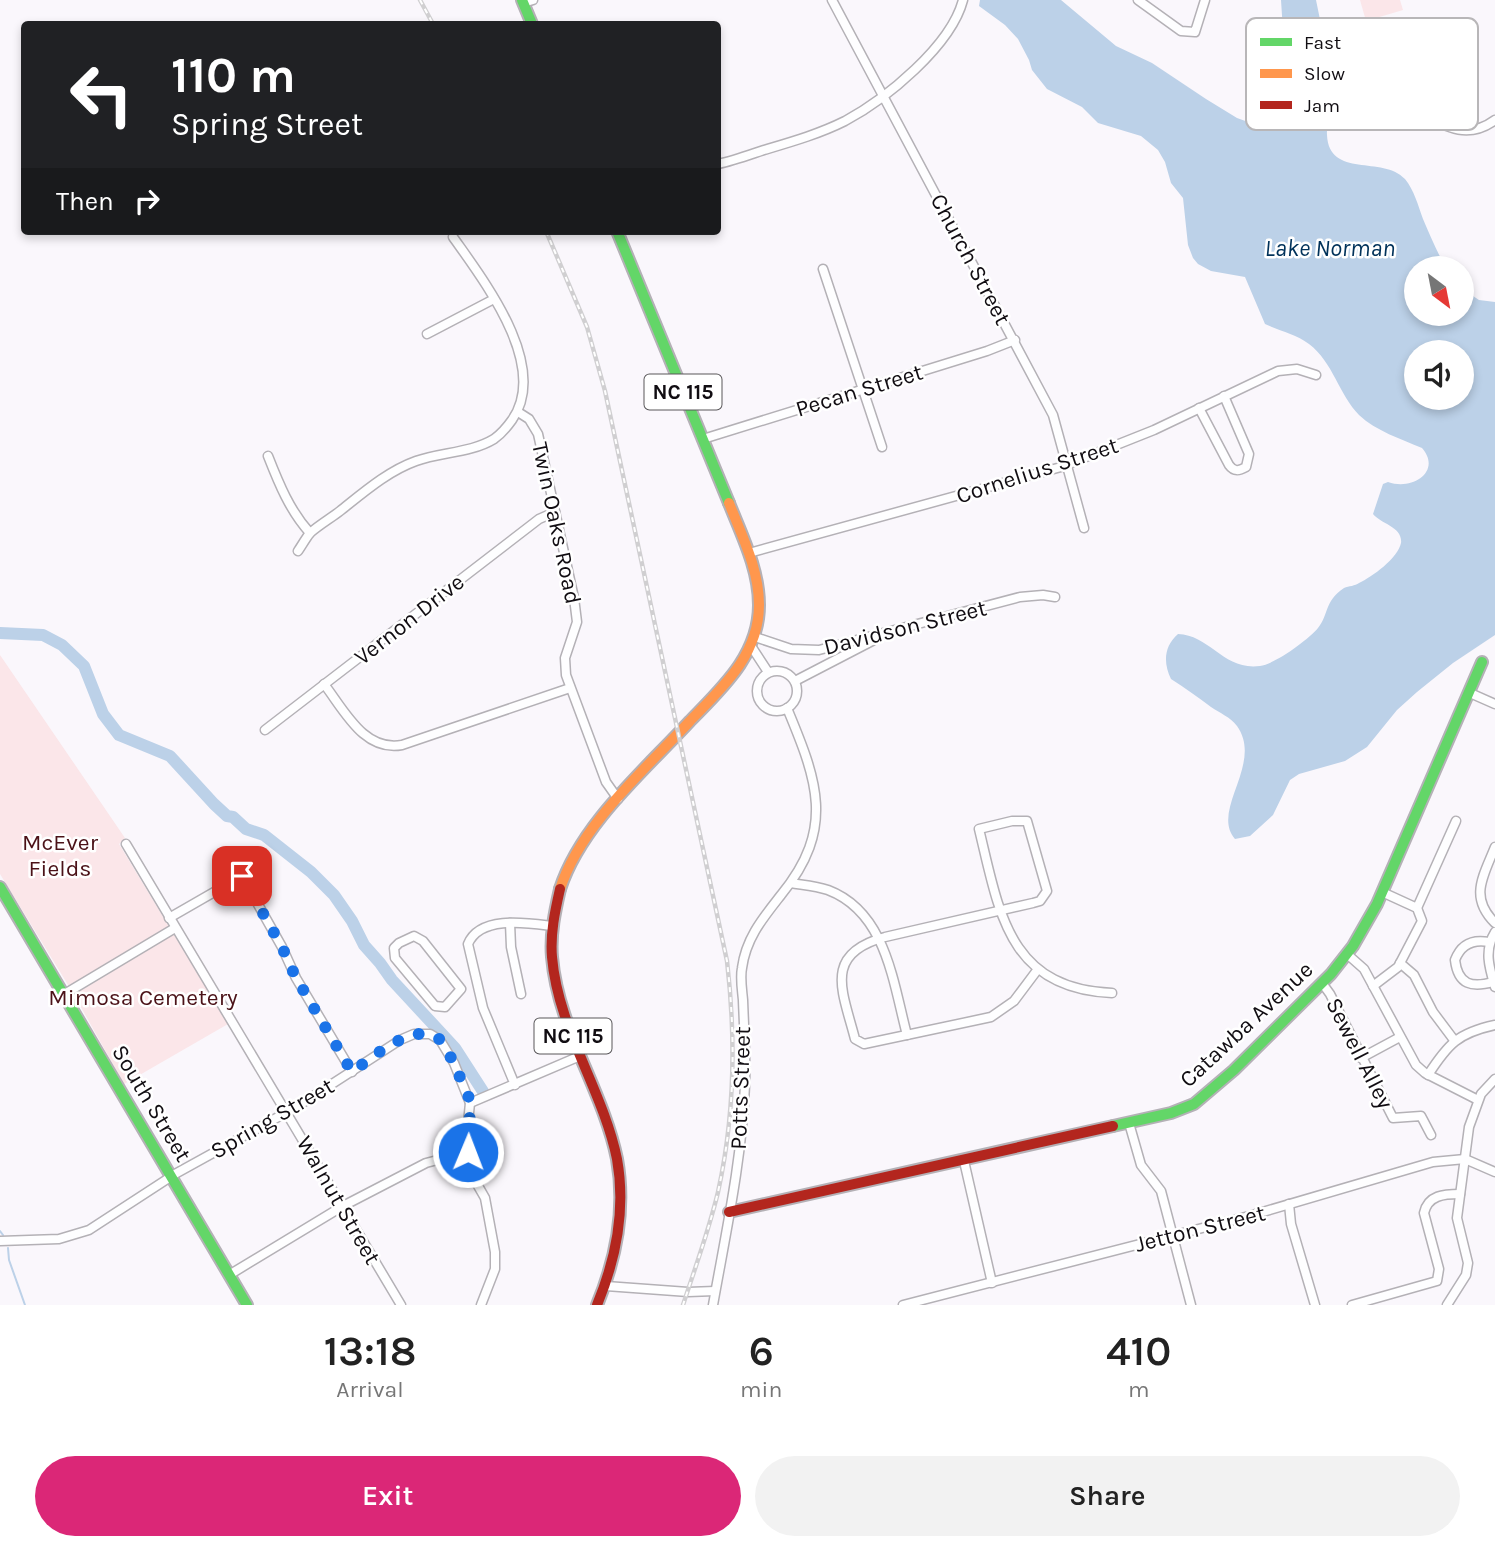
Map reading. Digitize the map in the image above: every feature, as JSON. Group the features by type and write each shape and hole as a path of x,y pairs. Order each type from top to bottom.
{"street":[{"name":"Church Street","path":"832,0 1053,415 1084,528"},
{"path":"721,163 824,130 849,118 884,94 927,57 947,35 963,0"},
{"path":"1138,0 1181,31 1195,33 1205,0"},
{"path":"526,1 532,21"},
{"path":"1478,129 1495,120"},
{"name":"NC 115","path":"597,1305 606,1286 618,1234 620,1186 612,1142 555,987 551,956 552,926 561,886 573,858 589,832 738,667 753,641 759,614 759,590 749,553 619,235"},
{"path":"298,551 310,533 374,484 402,467 431,456 473,447 496,438 518,412 524,395 521,361 511,333 494,299 453,237"},
{"path":"823,269 882,447"},
{"path":"427,334 494,299"},
{"name":"Pecan Street","path":"703,439 1015,340"},
{"name":"Cornelius Street","path":"749,553 1067,464 1154,430 1278,370 1297,369 1316,375"},
{"path":"1199,408 1229,466 1241,470 1246,467 1249,454 1224,396"},
{"name":"Twin Oaks Road","path":"518,412 529,419 538,433 577,616 577,627 565,658 566,675 606,782 618,799"},
{"path":"268,456 281,490 301,524 310,533"},
{"name":"Vernon Drive","path":"265,730 539,519 555,512"},
{"name":"Davidson Street","path":"753,641 807,651 839,646 1020,597 1055,597"},
{"path":"795,681 889,633"},
{"path":"753,641 768,672"},
{"name":"Catawba Avenue","path":"729,1212 1129,1123 1171,1113 1194,1104 1234,1070 1322,983 1363,931 1482,662"},
{"path":"774,670 786,673 795,681 796,696 787,708 771,710 758,700 757,684 768,672 774,670"},
{"path":"324,684 367,738 387,747 402,745 570,688"},
{"path":"1469,693 1495,704"},
{"name":"Potts Street","path":"713,1305 729,1212 745,1081 741,971 746,945 807,858 815,833 816,797 809,763 787,708"},
{"path":"1038,969 1014,1001 997,1014 864,1044 855,1039 841,982 844,964 851,954 879,939 999,911 1040,901 1046,891 1027,821 1012,821 979,829 999,911 1012,941 1038,969 1071,986 1112,993"},
{"path":"1417,908 1457,821"},
{"name":"Walnut Street","path":"126,844 400,1305"},
{"path":"1495,847 1479,894 1486,914 1495,923"},
{"path":"169,918 242,876 277,937 296,978 352,1072"},
{"path":"791,883 817,887 845,899 865,916 879,939 907,1035"},
{"name":"South Street","path":"0,887 247,1305"},
{"path":"1373,986 1388,976 1400,963 1422,925 1421,914 1417,908 1382,892"},
{"path":"510,923 511,947 521,994"},
{"path":"514,1086 486,1016 468,944 472,936 489,926 510,923 552,926"},
{"path":"63,995 175,928"},
{"path":"1489,942 1470,942 1463,947 1455,960 1460,976 1470,985 1494,984 1488,959 1489,942 1495,932"},
{"path":"461,989 423,941 414,936 394,948 395,958 435,1006 445,1007 461,989 477,984"},
{"path":"1347,954 1360,965 1416,1065 1428,1075 1478,1100"},
{"path":"1400,963 1414,975 1433,1012 1454,1040"},
{"name":"Sewell Alley","path":"1322,983 1393,1118 1421,1116 1431,1135"},
{"path":"1428,1075 1454,1040 1465,1033 1495,1025"},
{"name":"Spring Street","path":"0,1241 59,1239 81,1233 171,1177 352,1072 400,1040 414,1034 430,1034 440,1040 447,1051 470,1103 466,1142 473,1177 485,1198 495,1252 495,1269 481,1305"},
{"path":"1362,1058 1400,1037"},
{"path":"470,1103 580,1056"},
{"path":"1447,1305 1466,1275 1468,1263 1457,1218 1469,1127 1478,1100 1495,1079"},
{"path":"1129,1123 1139,1160 1161,1191 1191,1305"},
{"path":"229,1275 343,1206 426,1163 468,1152"},
{"name":"Jetton Street","path":"903,1305 1289,1204 1433,1162 1465,1159 1495,1172"},
{"path":"964,1161 992,1283"},
{"path":"1352,1305 1437,1281 1439,1269 1424,1213 1426,1204 1435,1196 1460,1194"},
{"path":"1289,1204 1291,1224 1315,1305"},
{"path":"606,1286 715,1292"}],"green space":[{"path":"1360,0 1400,0 1403,10 1376,18 1365,18"},
{"path":"0,655 125,838 119,844 228,1024 124,1084 73,993 0,874"}],"water":[{"name":"Lake Norman","path":"980,0 1061,0 1116,46 1152,63 1206,99 1246,121 1246,130 1327,130 1330,149 1337,157 1358,165 1384,168 1405,179 1440,256 1404,256 1404,326 1474,326 1474,297 1495,302 1495,635 1453,663 1417,692 1397,710 1367,747 1345,761 1299,774 1290,780 1273,815 1250,836 1235,839 1229,827 1229,814 1245,756 1244,741 1231,720 1171,679 1166,661 1170,644 1178,634 1189,636 1236,663 1247,666 1266,664 1299,645 1318,628 1338,593 1371,576 1395,555 1401,543 1399,533 1373,514 1383,484 1407,484 1422,477 1429,464 1427,456 1422,448 1381,430 1359,415 1324,360 1309,344 1265,324 1245,277 1211,271 1198,264 1188,245 1183,198 1171,183 1165,162 1158,150 1141,136 1098,123 1082,107 1047,89 1032,70 1018,39 1005,25 979,6"},
{"name":"Lake Norman","path":"1281,0 1316,0 1320,18 1282,18"}],"waterway":[{"path":"0,633 43,635 62,645 84,666 103,714 119,735 170,756 227,816 233,817 246,829 264,835 311,872 334,895 364,945 392,980 455,1048 484,1093"},
{"path":"0,1231 3,1235"},
{"path":"8,1248 9,1260 25,1305"}],"railway":[{"path":"420,0 431,21"},
{"path":"548,235 587,327 605,391 727,961 733,1048 728,1134 718,1192 683,1305"}],"traffic: fast":[{"path":"522,0 531,21"},
{"path":"619,235 729,503"},
{"path":"1113,1126 1171,1113 1194,1104 1234,1070 1331,974 1353,946 1377,904 1482,662"},
{"path":"0,887 247,1305"}],"traffic: slow":[{"path":"560,889 570,865 598,820 726,683 753,640 759,605 756,579 749,553 729,503"}],"traffic: jam":[{"path":"560,889 552,940 556,984 572,1034 602,1108 620,1178 618,1233 597,1305"},
{"path":"729,1212 1113,1126"}],"route":[{"path":"242,876 282,947 296,978 352,1072 400,1040 414,1034 430,1034 440,1040 454,1063 470,1103 466,1142 468,1152"}],"park label":[{"name":"McEver Fields","path":"60,855"},
{"name":"Mimosa Cemetery","path":"143,997"}]}
